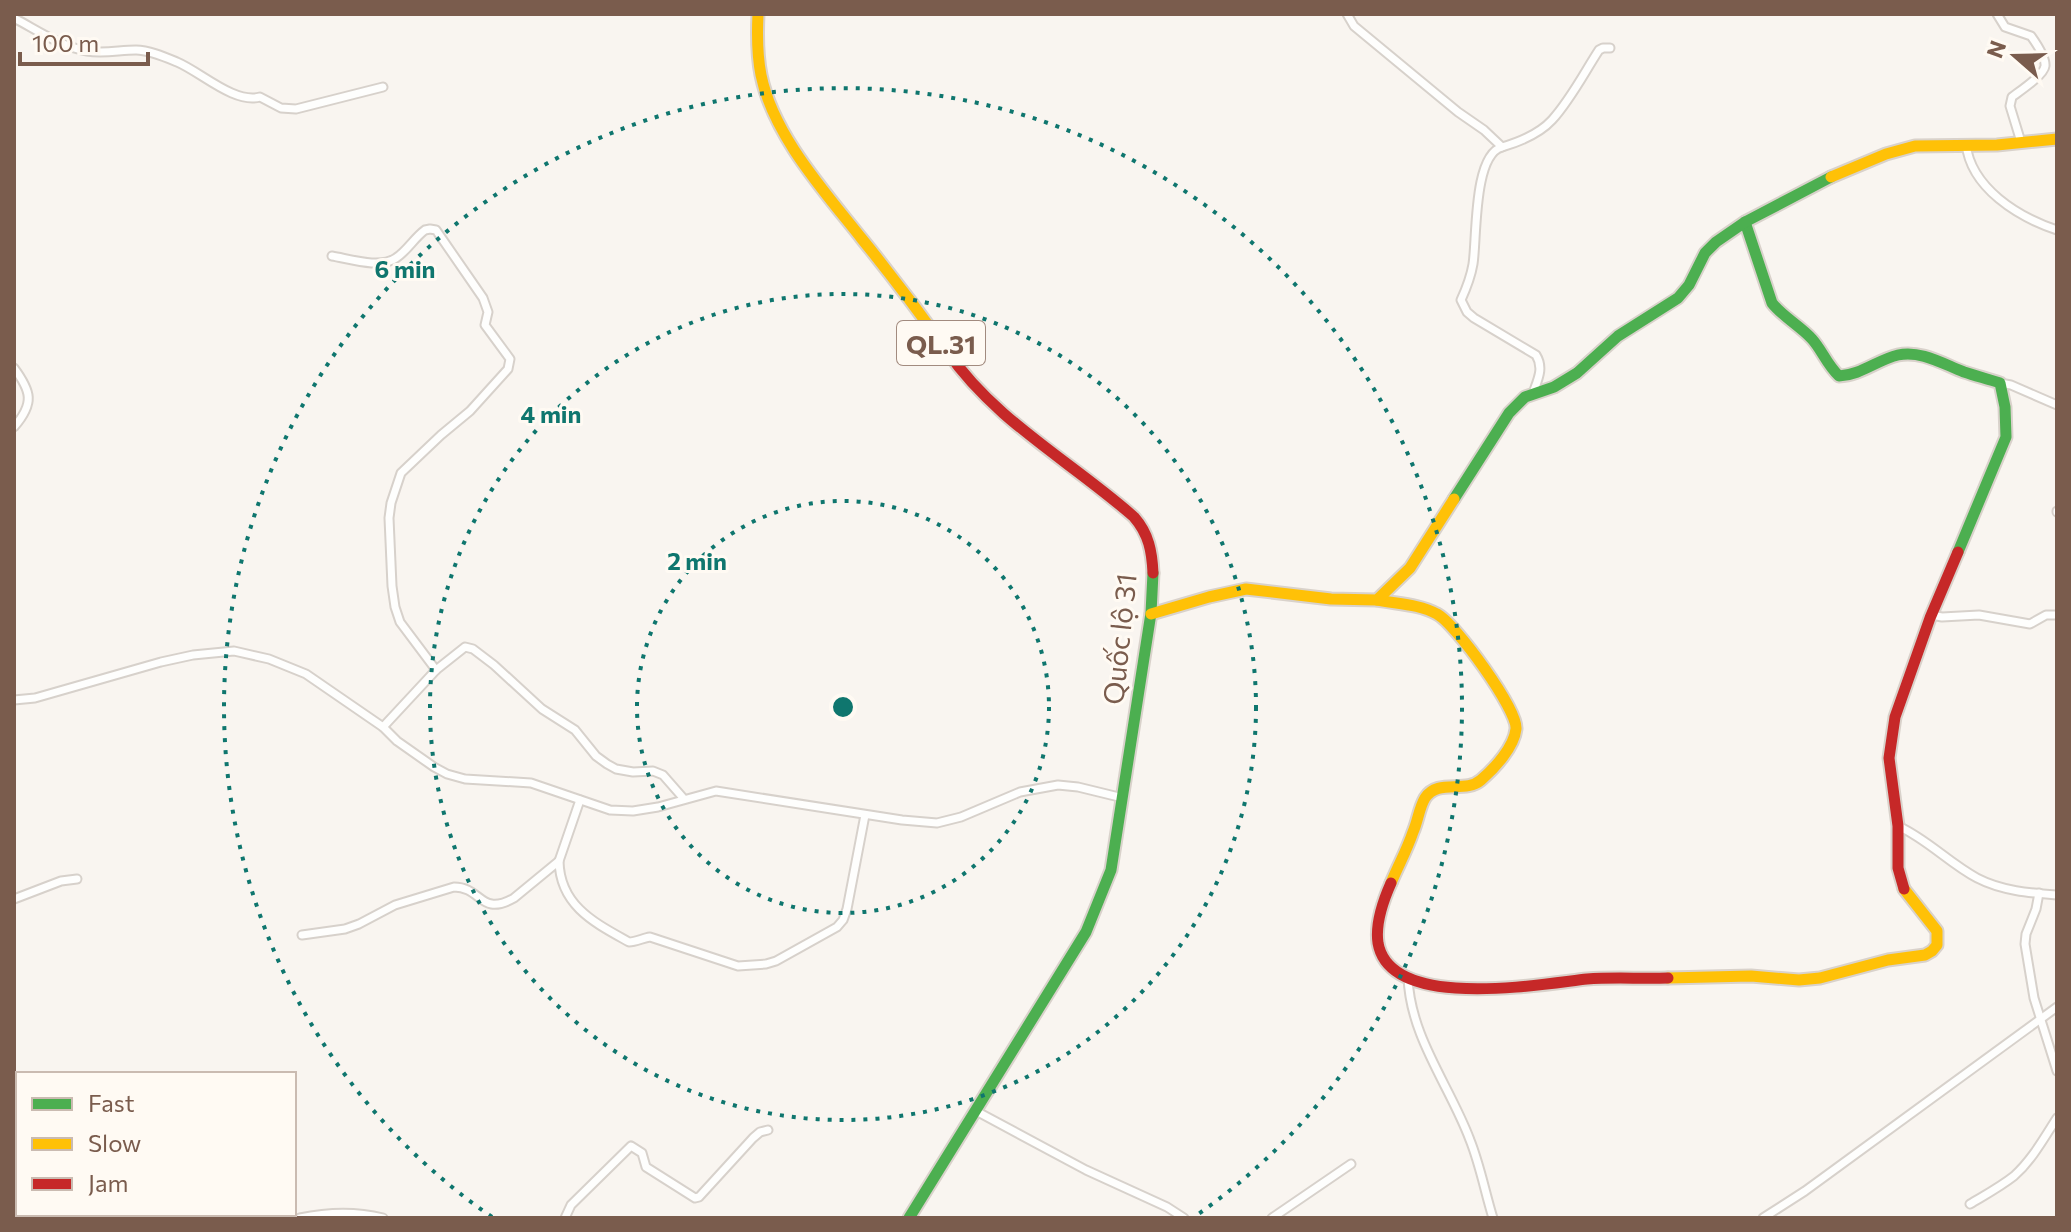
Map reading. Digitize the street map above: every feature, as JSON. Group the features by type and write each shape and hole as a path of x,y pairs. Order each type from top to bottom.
{"main road":[{"name":"Quốc lộ 31","path":"758,14 761,76 773,112 805,167 914,304 954,362 998,409 1132,515 1148,538 1151,553 1151,614 1111,870 1086,932 909,1218"},
{"path":"1377,600 1410,568 1509,413 1520,401 1533,393 1554,387 1577,373 1618,336 1678,298 1689,285 1705,253 1745,222 1843,171 1915,146 1997,145 2057,139"},
{"path":"1151,614 1246,589 1331,599 1377,600 1418,607 1450,623 1492,680 1514,717 1516,727 1504,753 1478,783 1467,787 1438,788 1431,790 1425,798 1376,928 1380,954 1386,964 1408,977 1449,987 1481,990 1604,978 1767,976 1801,980 1883,961 1926,955 1938,944 1939,935 1936,927 1904,889 1898,868 1898,826 1889,758 1895,717 1931,615 2006,437 2000,383 1912,354 1896,356 1855,374 1839,376 1832,371 1811,338 1779,313 1772,303 1745,222"}],"street":[{"path":"1347,14 1354,26 1502,147"},
{"path":"1997,14 2005,27 2031,36 2045,62 2044,70 2012,97 2010,106 2021,142"},
{"path":"14,18 80,50 152,53 178,62 238,96 251,99 260,97 281,108 296,109 383,87"},
{"path":"1533,393 1541,373 1536,355 1474,318 1461,300 1473,268 1475,217 1485,169 1495,149 1525,138 1551,121 1599,50 1610,48"},
{"path":"1966,144 1972,169 1993,192 2024,217 2057,230"},
{"path":"332,256 388,262 398,257 420,234 433,229 483,298 488,312 485,325 510,359 508,369 470,411 401,473 391,503 389,518 395,607 400,622 436,670"},
{"path":"14,368 26,384 29,396 24,413 14,427"},
{"path":"2000,383 2057,405"},
{"path":"1931,615 1979,615 2030,624 2046,615 2057,615"},
{"path":"383,727 436,670 465,647 473,649 542,709 575,730 596,756 607,764 616,769 653,771 663,775 684,799"},
{"path":"14,700 35,698 161,662 234,651 269,659 306,674 434,767 457,777 477,781 520,781 621,811 658,807 716,791 911,822 937,823 961,817 1020,792 1058,785 1123,798"},
{"path":"580,800 559,861 559,871 576,908 629,942 650,937 727,964 748,967 766,964 824,935 843,920 865,815"},
{"path":"1898,826 1913,832 1977,877 2001,888 2057,895"},
{"path":"302,935 345,929 395,905 454,887 470,890 485,903 506,903 559,861"},
{"path":"14,899 48,885 77,879"},
{"path":"2039,893 2025,944 2034,998 2057,1071"},
{"path":"1408,977 1412,1011 1426,1048 1470,1139 1493,1218"},
{"path":"1763,1218 1805,1191 2057,1007"},
{"path":"976,1111 1184,1218"},
{"path":"1970,1204 2016,1174 2057,1118"},
{"path":"565,1218 571,1205 631,1146 642,1153 646,1167 695,1198 716,1181 753,1138 768,1130"},
{"path":"1272,1218 1351,1164"},
{"path":"300,1218 346,1213 383,1218"}],"traffic: fast":[{"path":"1454,499 1509,413 1525,397 1554,387 1577,373 1618,336 1678,298 1689,285 1705,253 1716,242 1745,222 1831,177"},
{"path":"1745,222 1772,303 1812,339 1839,376 1855,373 1890,357 1915,354 2000,383 2006,437 1958,552"},
{"path":"909,1218 1086,932 1111,870 1151,613 1153,573"}],"traffic: slow":[{"path":"758,14 761,75 767,97 788,141 947,351"},
{"path":"1831,177 1886,154 1915,146 1997,145 2057,139"},
{"path":"1151,614 1246,589 1331,599 1377,600 1410,568 1454,499"},
{"path":"1377,600 1423,608 1446,621 1497,687 1516,729 1508,750 1481,780 1467,786 1437,789 1425,798 1391,883"},
{"path":"1668,978 1751,976 1799,980 1925,955 1937,945 1937,931 1904,889"}],"traffic: jam":[{"path":"947,351 966,376 1011,420 1134,517 1149,544 1153,573"},
{"path":"1904,889 1898,868 1898,826 1889,758 1895,717 1930,618 1958,552"},
{"path":"1391,883 1379,920 1378,943 1389,965 1409,978 1437,986 1470,989 1597,978 1668,978"}]}
